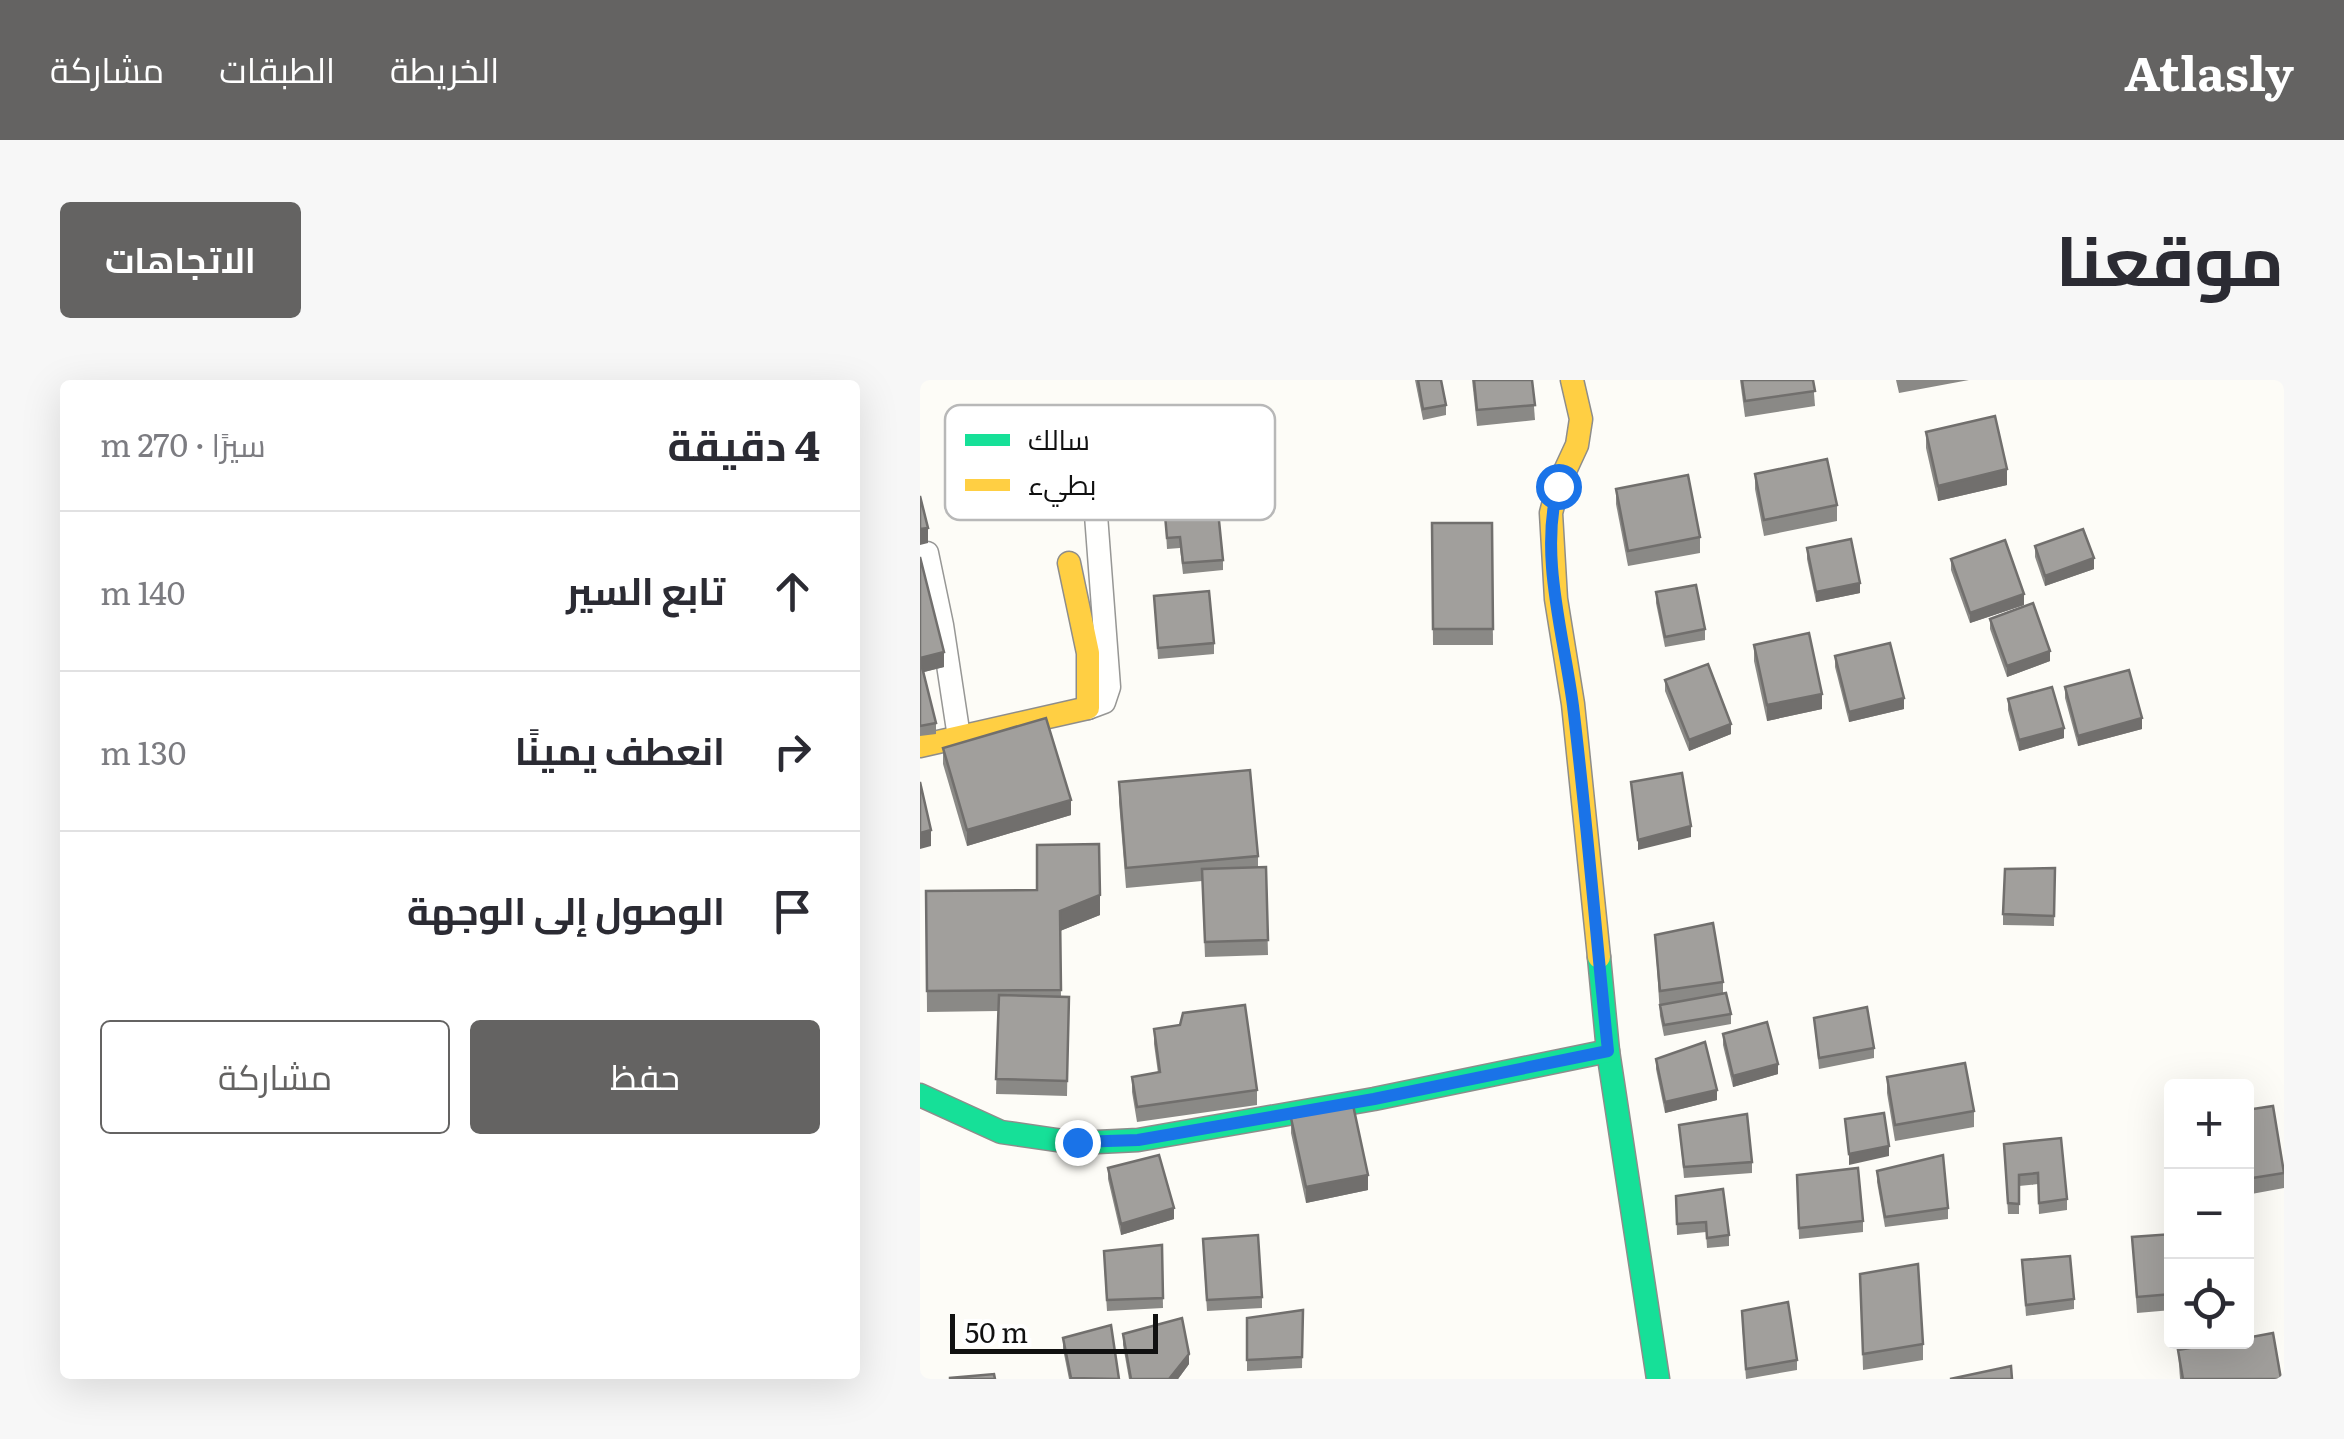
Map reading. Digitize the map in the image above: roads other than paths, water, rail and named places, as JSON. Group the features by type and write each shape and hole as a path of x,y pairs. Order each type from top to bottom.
{"street":[{"path":"1572,380 1581,419 1551,512 1556,599 1572,704 1608,1051 1658,1379"},
{"path":"920,746 1104,702 1110,687 1096,520"},
{"path":"927,553 959,737"},
{"path":"1069,562 1084,625 1088,708"},
{"path":"922,1098 1002,1132 1077,1142 1138,1140 1374,1099 1608,1051"}]}
